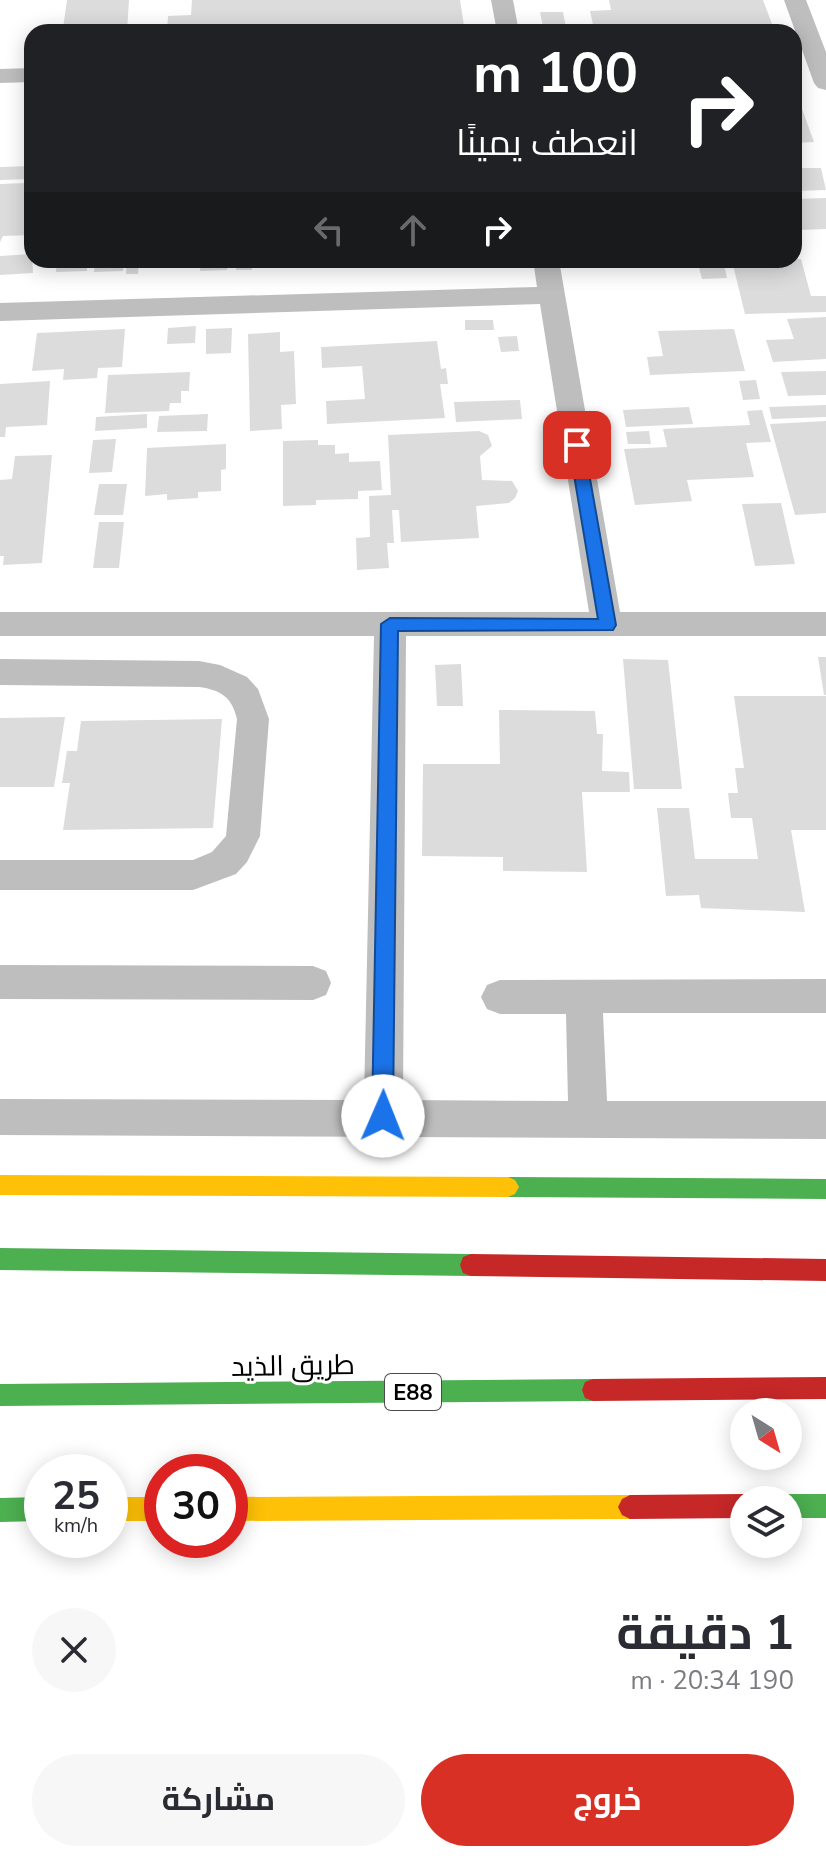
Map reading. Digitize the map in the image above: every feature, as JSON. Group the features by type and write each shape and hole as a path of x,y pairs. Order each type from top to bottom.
{"highway":[{"path":"0,1185 826,1189"},
{"path":"0,1259 826,1270"},
{"name":"طريق الذيد","path":"0,1395 826,1388"},
{"path":"248,1509 730,1506"},
{"path":"802,1506 826,1506"},
{"path":"0,1510 24,1509"}],"street":[{"path":"502,0 506,24"},
{"path":"795,0 826,83"},
{"path":"0,76 24,75"},
{"path":"547,268 607,625"},
{"path":"0,312 552,295"},
{"path":"0,624 826,624"},
{"path":"383,1116 390,624"},
{"path":"0,672 199,674 220,677 238,687 250,702 253,719 243,836 237,851 227,863 211,872 193,875 0,875"},
{"path":"0,982 313,983"},
{"path":"500,997 826,996"},
{"path":"584,997 588,1119"},
{"path":"0,1117 826,1120"}],"building":[{"path":"67,0 129,0 128,24 64,24"},
{"path":"192,0 460,0 464,24 168,24 168,16 191,15"},
{"path":"609,0 763,0 772,24 593,24 590,11 611,10"},
{"path":"540,12 563,12 565,24 542,24"},
{"path":"802,109 814,142 802,143"},
{"path":"24,166 24,179 0,180 0,167"},
{"path":"802,168 821,168 826,190 802,191"},
{"path":"24,183 24,235 3,236 0,242 0,184"},
{"path":"826,198 826,229 802,230 802,199"},
{"path":"24,254 24,268 33,268 33,273 0,275 0,256"},
{"path":"802,263 811,296 826,296 826,312 745,314 734,268 802,268"},
{"path":"56,268 87,268 87,271 56,272"},
{"path":"94,268 123,268 123,271 94,272"},
{"path":"126,268 138,268 138,274 126,274"},
{"path":"200,268 227,268 227,270 200,271"},
{"path":"699,268 725,268 727,278 702,279"},
{"path":"826,317 826,359 773,362 766,340 794,339 787,319"},
{"path":"465,320 493,320 494,330 465,330"},
{"path":"196,326 195,343 167,344 168,328"},
{"path":"232,328 231,353 206,354 206,329"},
{"path":"125,329 122,367 98,368 97,378 63,380 64,369 32,371 37,333"},
{"path":"734,329 745,371 650,375 647,357 663,356 658,331"},
{"path":"280,332 280,352 294,351 296,404 281,405 282,429 250,431 248,334"},
{"path":"517,336 519,351 501,352 498,337"},
{"path":"437,341 441,369 446,368 448,384 440,384 445,418 327,424 326,401 365,399 362,366 322,368 321,347"},
{"path":"826,371 826,395 788,396 781,372"},
{"path":"190,372 189,391 181,391 181,403 170,403 169,411 105,413 108,375"},
{"path":"756,380 760,399 743,400 739,381"},
{"path":"50,381 47,425 6,427 5,437 0,437 0,384"},
{"path":"520,400 522,419 456,422 454,402"},
{"path":"826,405 826,417 772,419 769,407"},
{"path":"689,407 693,424 626,427 623,410"},
{"path":"762,410 771,442 746,443 754,477 687,480 692,501 635,505 624,449 667,447 663,429 750,425 747,411"},
{"path":"147,414 147,428 95,431 96,417"},
{"path":"208,414 207,431 157,432 159,416"},
{"path":"826,421 826,513 795,515 770,424"},
{"path":"479,431 488,435 492,446 480,456 482,480 512,481 518,491 515,498 509,503 476,506 479,538 401,542 399,510 392,510 394,543 387,543 389,568 357,570 356,538 370,537 369,496 391,495 388,435"},
{"path":"649,431 651,444 628,444 626,432"},
{"path":"116,439 112,472 89,473 93,440"},
{"path":"318,440 318,445 335,445 335,454 349,453 349,462 380,461 382,490 358,491 358,499 316,500 316,505 283,506 283,441"},
{"path":"226,444 226,469 221,470 221,491 198,492 198,498 167,500 167,494 145,496 147,448"},
{"path":"52,455 42,563 3,565 4,556 0,556 0,480 12,479 15,456"},
{"path":"99,484 127,484 123,515 94,515"},
{"path":"781,503 795,564 755,566 742,504"},
{"path":"99,522 124,522 119,568 93,568"},
{"path":"818,657 826,657 826,695 824,695"},
{"path":"623,659 668,660 682,789 634,789"},
{"path":"461,664 463,706 437,706 435,665"},
{"path":"734,696 826,696 826,830 791,830 805,912 701,908 699,895 666,896 657,808 689,808 695,859 758,859 752,818 731,818 728,793 738,793 735,768 744,768"},
{"path":"499,710 595,711 597,734 603,734 602,771 629,772 630,792 582,792 587,872 503,871 503,857 422,856 423,764 500,764"},
{"path":"65,717 54,787 0,787 0,718"},
{"path":"222,719 213,828 63,830 70,783 62,783 67,751 77,751 81,721"}],"traffic: fast":[{"path":"508,1187 826,1189"},
{"path":"0,1259 471,1265"},
{"path":"0,1395 593,1390"},
{"path":"802,1506 826,1506"},
{"path":"0,1510 24,1509"}],"traffic: slow":[{"path":"0,1185 508,1187"},
{"path":"248,1509 630,1507"},
{"path":"128,1509 144,1509"}],"traffic: jam":[{"path":"471,1265 826,1270"},
{"path":"593,1390 826,1388"},
{"path":"630,1507 730,1506"}],"route":[{"path":"383,1116 390,624 607,625 577,445"}]}
